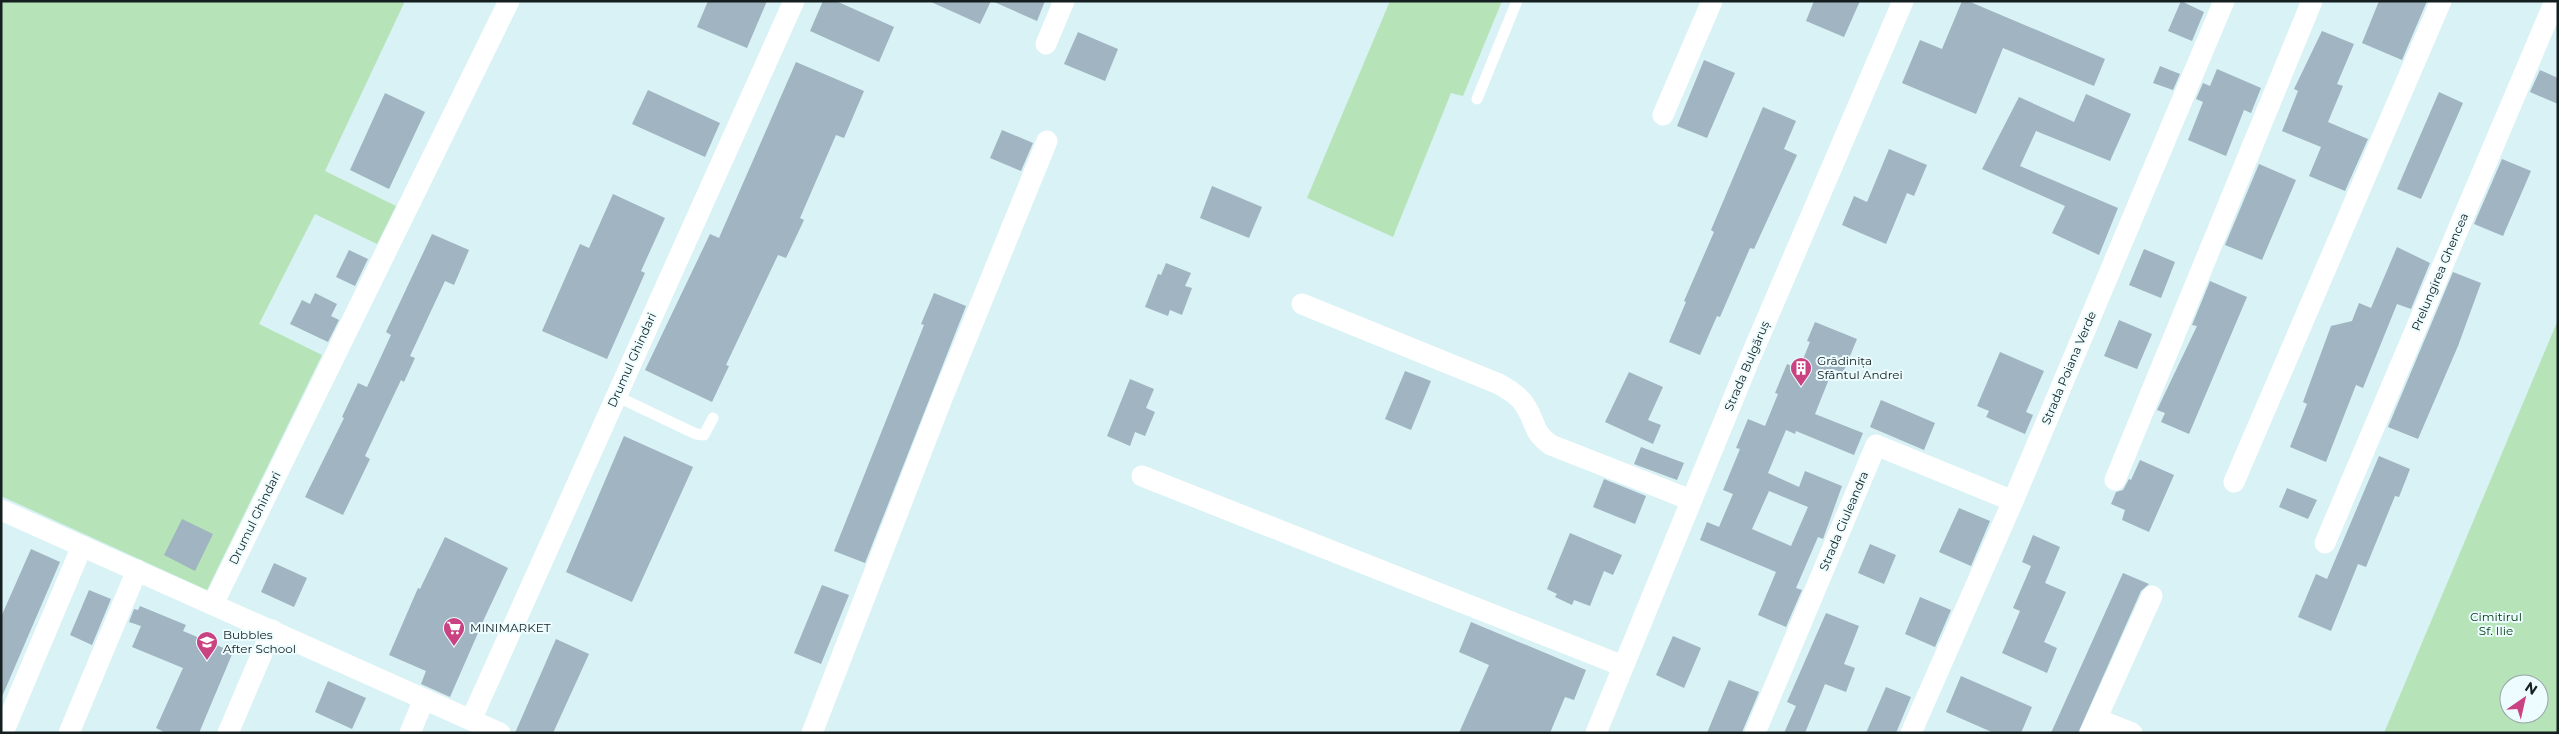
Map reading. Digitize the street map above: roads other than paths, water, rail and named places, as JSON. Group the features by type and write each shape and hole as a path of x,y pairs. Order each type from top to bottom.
{"street":[{"name":"Drumul Ghindari","path":"213,604 508,1"},
{"name":"Drumul Ghindari","path":"471,720 794,1"},
{"path":"1046,44 1064,1"},
{"path":"1664,115 1712,1"},
{"name":"Strada Bulgăruș","path":"1596,733 1691,500 1903,1"},
{"name":"Strada Poiana Verde","path":"1911,733 2011,505 2224,1"},
{"path":"2115,480 2312,1"},
{"path":"2234,482 2441,1"},
{"name":"Prelungirea Ghencea","path":"2325,543 2555,1"},
{"path":"812,733 937,410 1047,141"},
{"path":"1302,304 1499,384 1517,396 1526,407 1540,437 1552,445 1691,500"},
{"name":"Strada Ciuleandra","path":"1755,733 1876,445 2011,505"},
{"path":"1142,476 1623,666"},
{"path":"1,510 500,733"},
{"path":"3,733 82,546"},
{"path":"69,733 137,570"},
{"path":"2132,733 2094,726 2152,596"},
{"path":"228,733 272,630"},
{"path":"410,733 424,699"}],"lane":[{"path":"1477,99 1517,1"},
{"path":"616,396 696,434 704,435 713,418"}],"place":[{"name":"Grădinița Sfântul Andrei","path":"1801,387"},
{"name":"MINIMARKET","path":"454,647"},
{"name":"Bubbles After School","path":"207,661"}],"park label":[{"name":"Cimitirul Sf. Ilie","path":"2496,624"}]}
